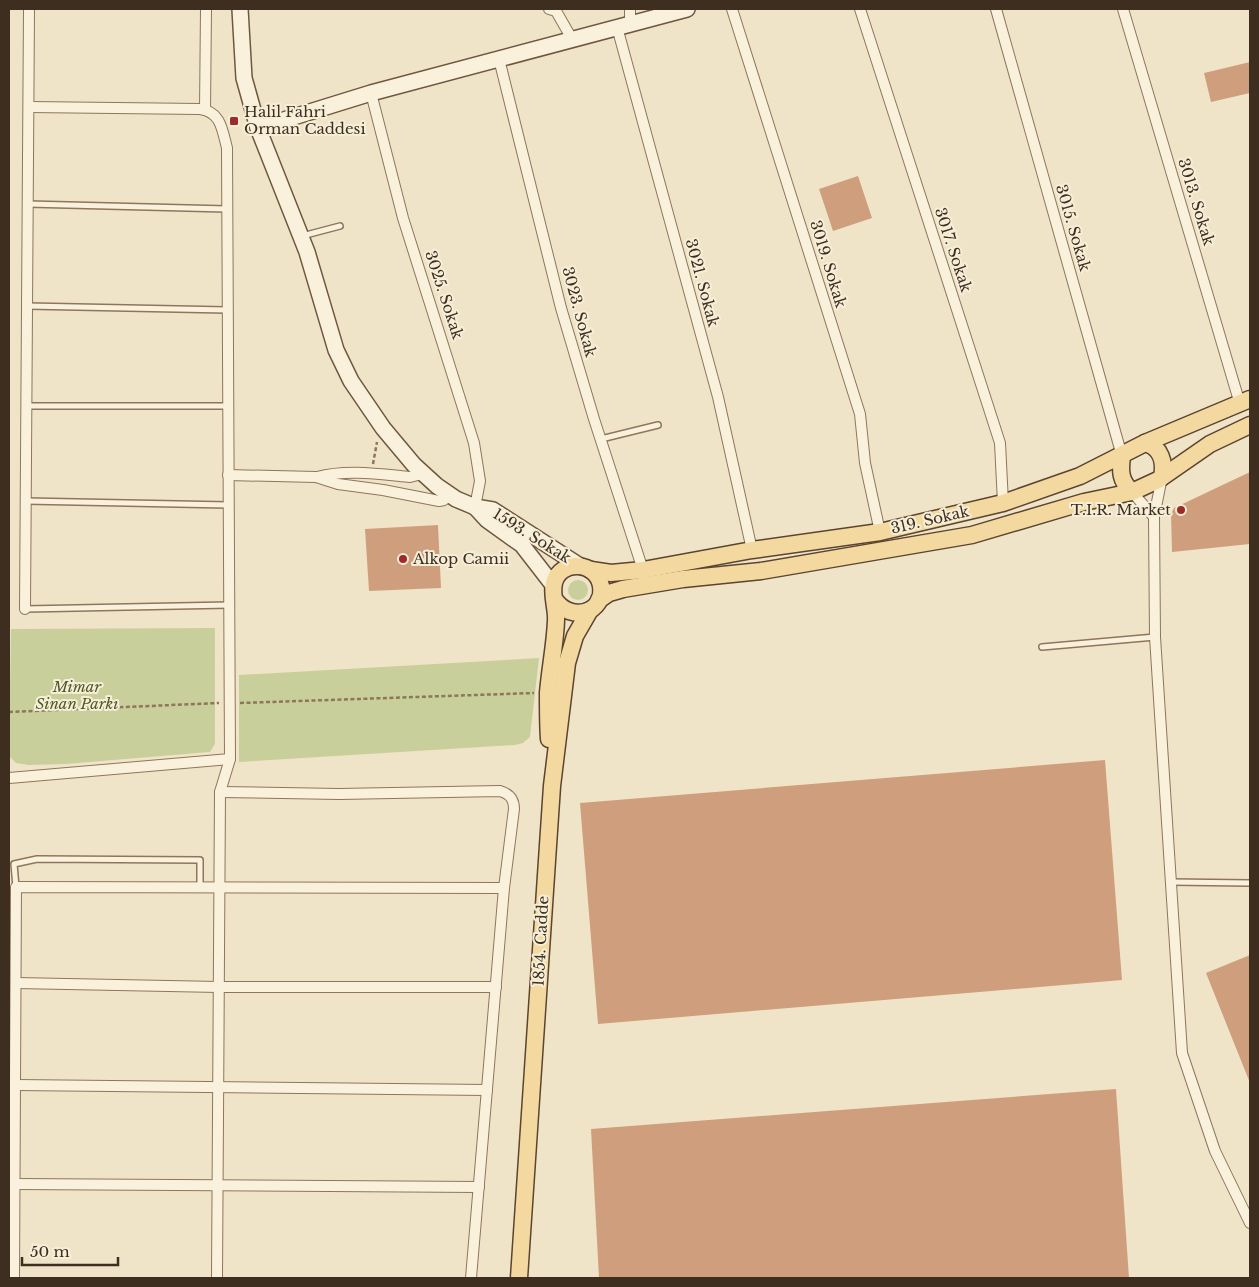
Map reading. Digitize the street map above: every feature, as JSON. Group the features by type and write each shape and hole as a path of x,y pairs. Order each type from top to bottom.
{"main road":[{"path":"240,9 244,78 258,128 300,236 343,366 383,428 421,472 436,486 475,507"},
{"path":"258,128 371,93 687,9"},
{"name":"319. Sokak","path":"585,568 611,572 642,570 752,550 880,532 1003,502 1080,476 1145,443 1245,402"},
{"name":"319. Sokak","path":"594,605 609,593 623,589 683,579 761,571 972,535 1084,502 1132,492 1151,484 1210,444 1250,425"},
{"path":"1145,443 1152,445 1160,453 1163,465 1162,477"},
{"path":"1122,456 1121,477 1132,492"},
{"name":"1593. Sokak","path":"475,507 493,510 585,568"},
{"name":"1593. Sokak","path":"475,507 486,520 506,532 522,545 554,593"},
{"path":"552,786 548,693 556,624 554,593 560,573 572,566 585,568 599,580 601,586 594,605 582,613 574,614 560,607 554,593"},
{"name":"1854. Cadde","path":"519,1278 552,786 569,652 575,636 594,605"}],"street":[{"path":"26,609 29,9"},
{"path":"205,110 206,9"},
{"path":"549,9 556,11 572,39"},
{"name":"3021. Sokak","path":"630,9 623,26 718,397 752,550"},
{"name":"3019. Sokak","path":"732,9 860,414 865,463 880,532"},
{"name":"3017. Sokak","path":"860,9 1000,443 1003,502"},
{"name":"3015. Sokak","path":"996,9 1122,456"},
{"name":"3013. Sokak","path":"1123,9 1245,402"},
{"name":"3023. Sokak","path":"499,59 561,308 600,440 642,570"},
{"name":"3025. Sokak","path":"371,93 403,218 474,443 480,481 475,507"},
{"path":"29,107 210,110 216,116 222,129 227,148 230,759 220,792 217,1278"},
{"path":"228,475 316,477 333,473 410,477 421,472"},
{"path":"382,475 379,476 376,483 377,487 383,490"},
{"path":"316,477 338,484 383,490 439,501 444,500 450,495"},
{"path":"1162,477 1154,517 1155,637 1182,1053 1215,1151 1250,1223"},
{"path":"1132,492 1154,517"},
{"path":"9,778 230,759"},
{"path":"220,792 339,794 500,791 508,793 512,798 514,809 504,888 471,1278"},
{"path":"14,1278 16,887 504,888"},
{"path":"16,983 219,987 496,987"},
{"path":"15,1085 487,1090"},
{"path":"15,1184 479,1187"}],"lane":[{"path":"28,204 227,209"},
{"path":"300,236 340,226"},
{"path":"27,306 228,310"},
{"path":"27,406 228,406"},
{"path":"600,440 658,425"},
{"path":"26,501 228,505"},
{"path":"26,609 229,605"},
{"path":"1042,647 1155,637"},
{"path":"16,887 14,864 37,859 200,860 200,888"},
{"path":"1171,882 1250,883"}],"path":[{"path":"372,470 378,441"},
{"path":"238,703 548,693"},
{"path":"9,712 223,703"}],"green space":[{"path":"578,580 585,583 588,590 585,597 578,600 571,597 568,590 571,583"},
{"name":"Mimar Sinan Parkı","path":"215,628 215,744 210,752 66,764 29,765 16,763 10,757 11,629"},
{"path":"539,658 530,737 523,743 239,762 239,675"}],"building":[{"path":"1250,62 1250,93 1211,102 1204,73"},
{"path":"858,176 872,218 833,231 819,189"},
{"path":"1250,472 1250,544 1172,552 1171,514 1174,508"},
{"name":"Alkop Camii","path":"438,525 441,588 369,591 365,529"},
{"path":"1105,760 1122,980 598,1024 580,803"},
{"path":"1250,955 1250,1083 1206,973"},
{"path":"1116,1089 1129,1278 599,1278 591,1129"}],"place":[{"name":"Halil Fahri Orman Caddesi","path":"234,121"},
{"name":"T.I.R. Market","path":"1181,510"},
{"name":"Alkop Camii","path":"403,559"}]}
